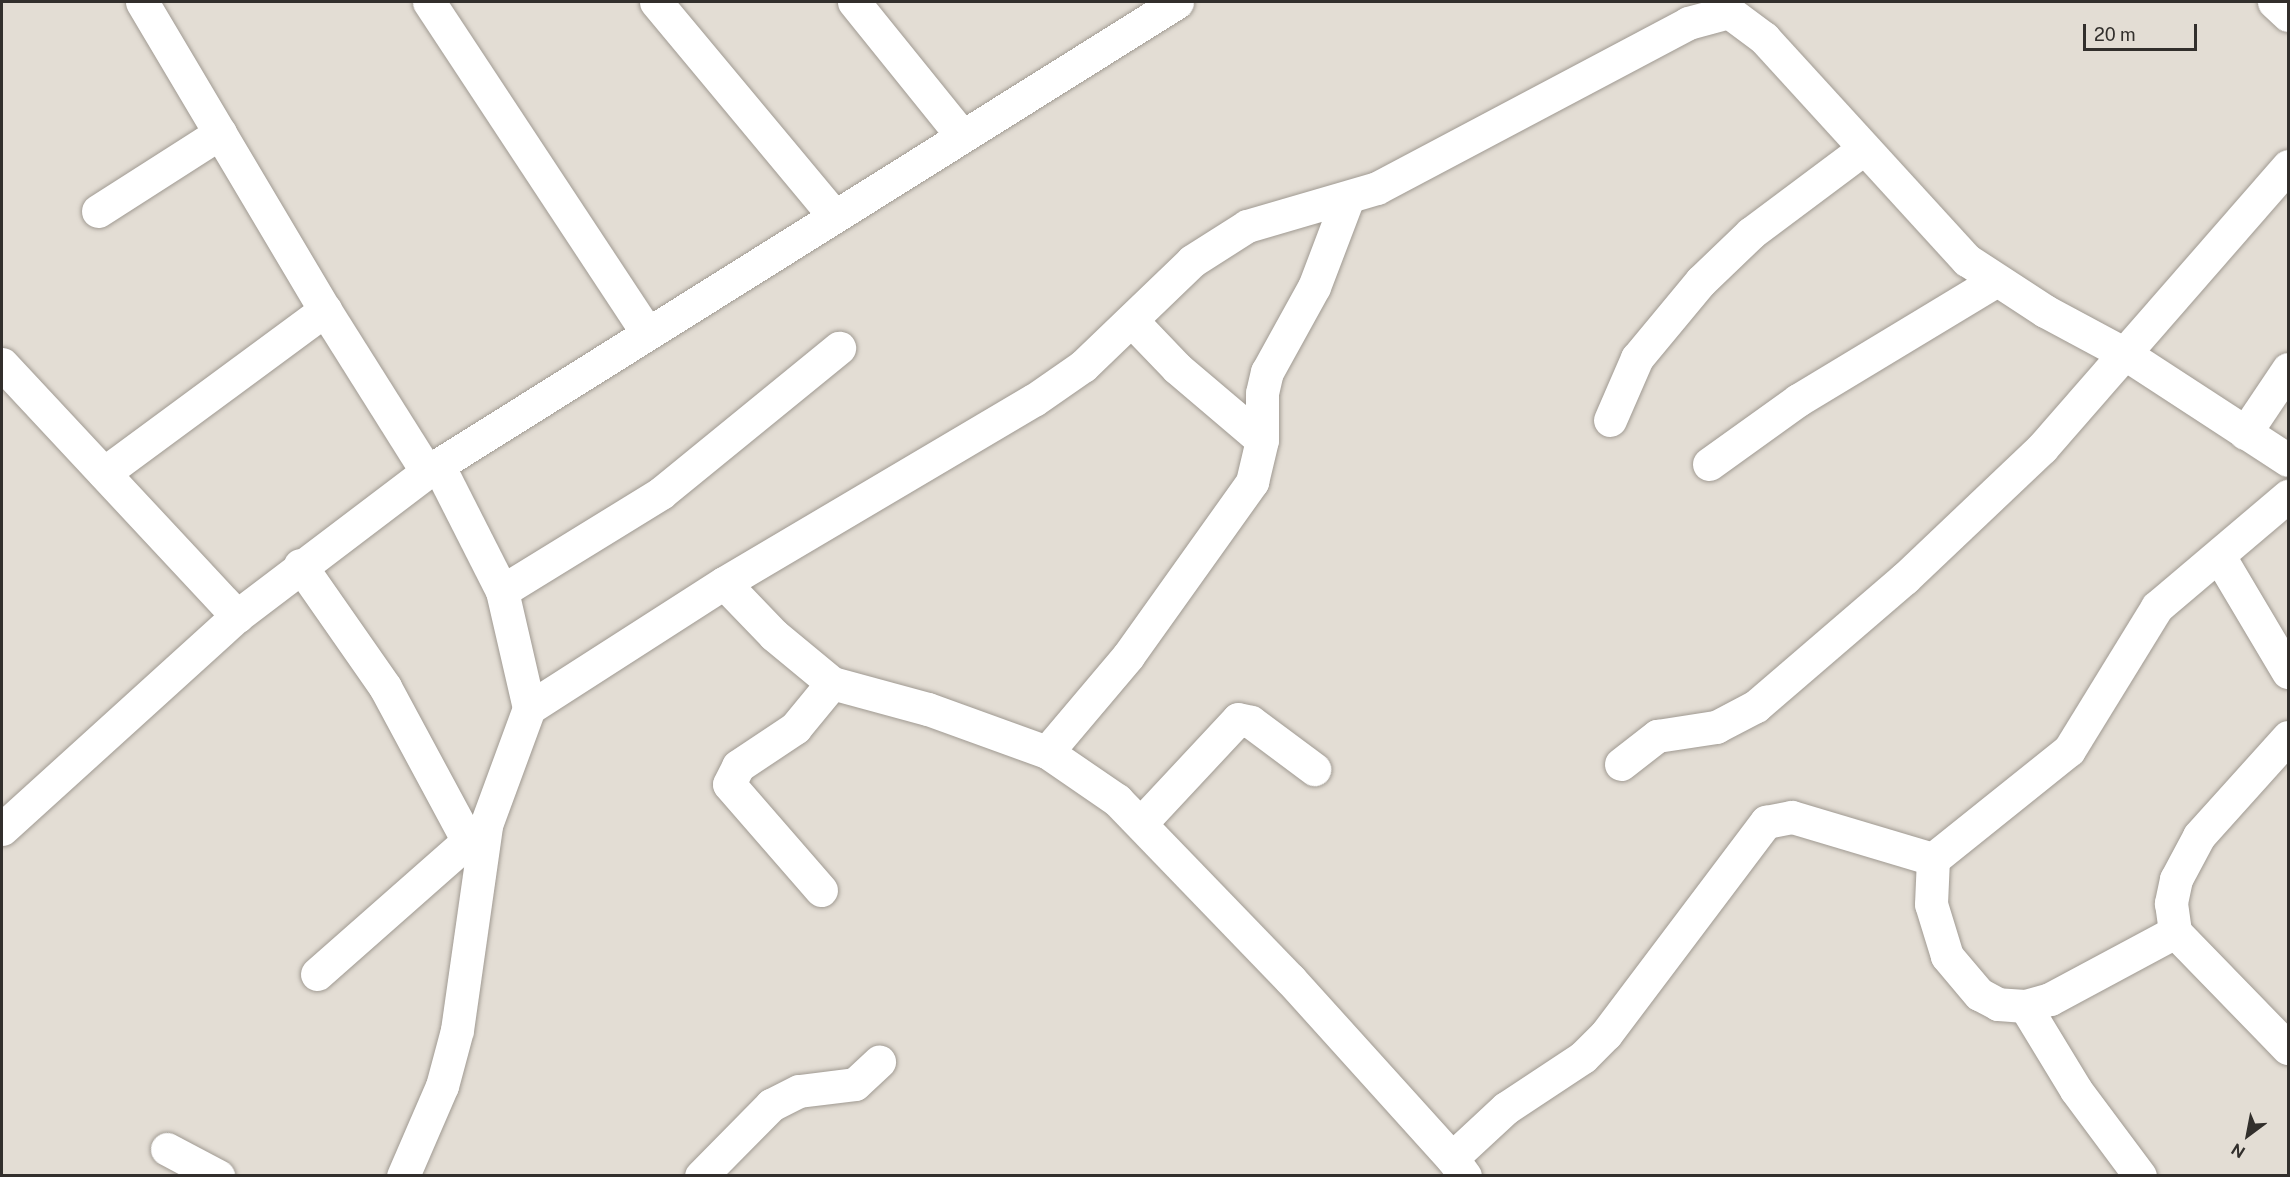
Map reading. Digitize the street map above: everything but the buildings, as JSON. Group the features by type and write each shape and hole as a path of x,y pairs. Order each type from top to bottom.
{"street":[{"path":"142,2 325,310 432,468 502,591 529,708"},
{"path":"429,2 647,333"},
{"path":"656,2 834,216"},
{"path":"854,2 963,136"},
{"path":"2274,2 2289,15"},
{"path":"2,829 237,616 300,565 432,468 963,136 1170,3"},
{"path":"403,1176 431,1116 457,1030 477,833 529,708 723,582 1034,399 1083,366 1192,261 1247,226 1293,209 1347,200 1688,23 1729,7 1764,38 1862,150 1944,238 1995,281 2127,355 2289,460"},
{"path":"98,210 220,133"},
{"path":"1610,420 1637,358 1701,281 1751,233 1862,150"},
{"path":"1621,764 1657,736 1716,727 1756,706 1905,578 2011,478 2127,355 2289,166"},
{"path":"1047,752 1128,656 1252,482 1262,440 1262,393 1268,372 1314,287 1347,200"},
{"path":"1709,464 1798,400 1995,281"},
{"path":"104,473 325,310"},
{"path":"1132,321 1177,368 1262,440"},
{"path":"502,591 661,493 839,348"},
{"path":"2,363 237,616"},
{"path":"2245,433 2289,369"},
{"path":"2175,932 2050,999 2025,1006 1998,1004 1979,994 1947,956 1931,904 1933,859 2069,750 2157,607 2289,496"},
{"path":"2219,556 2289,672"},
{"path":"300,565 385,687 477,833"},
{"path":"723,582 774,635 832,683 928,709 1047,752 1080,772 1141,823 1458,1167 1506,1108 1583,1057 1606,1034 1766,822 1792,817 1933,859"},
{"path":"821,890 729,784 738,766 795,728 832,683"},
{"path":"1141,823 1238,719 1251,722 1314,769"},
{"path":"2289,737 2214,815 2185,859 2171,903 2175,932 2289,1048"},
{"path":"316,975 477,833"},
{"path":"2025,1006 2076,1090 2140,1176"},
{"path":"701,1176 771,1105 799,1091 855,1084 879,1062"},
{"path":"167,1149 218,1176"}]}
